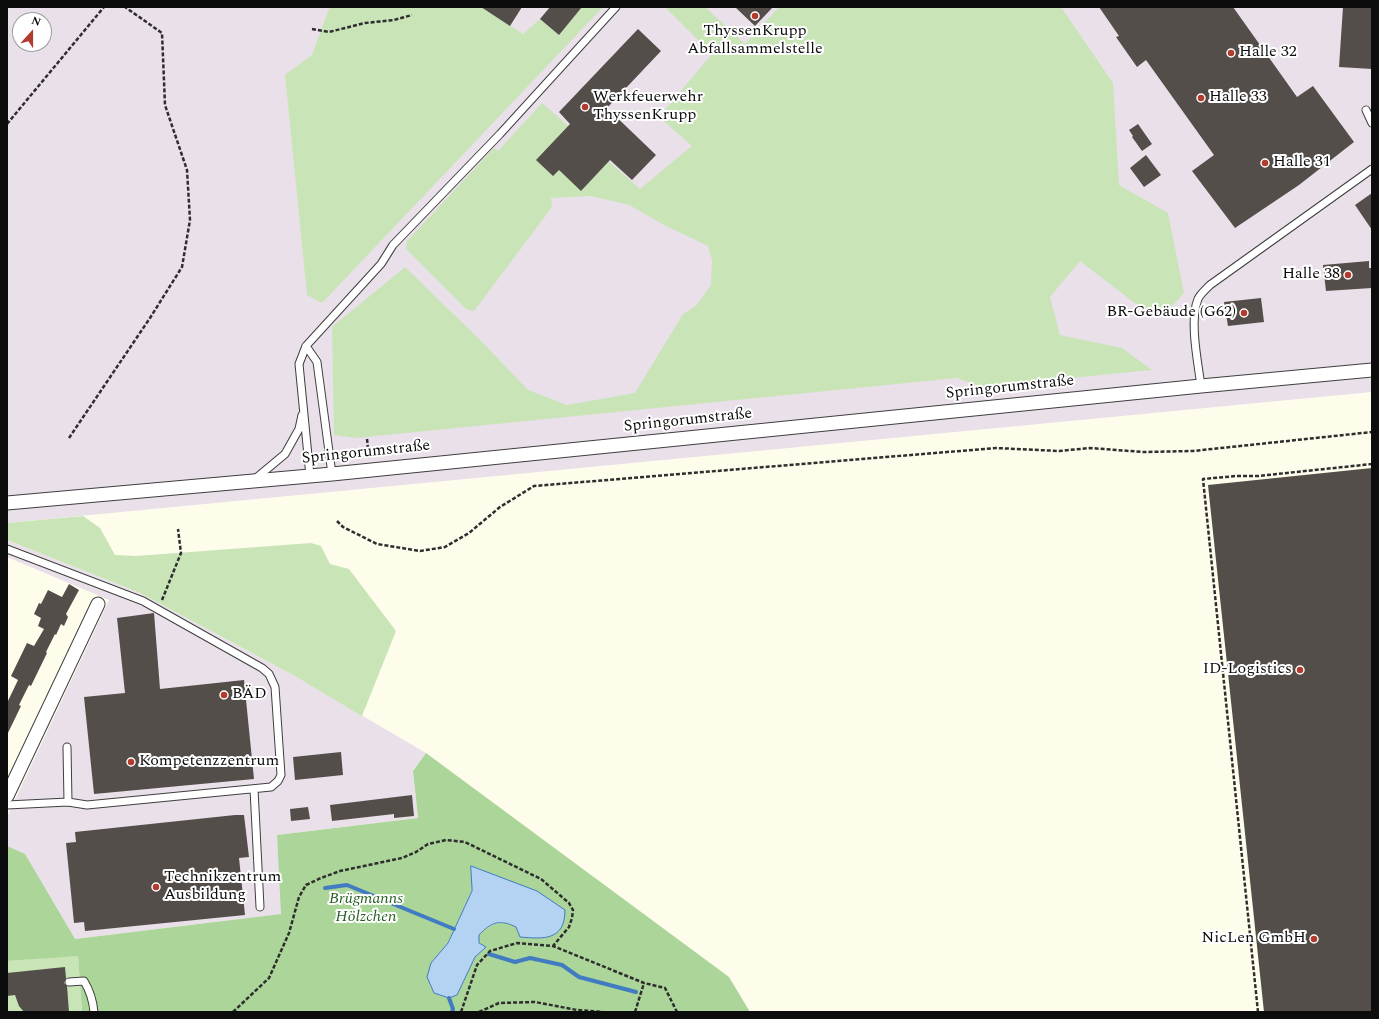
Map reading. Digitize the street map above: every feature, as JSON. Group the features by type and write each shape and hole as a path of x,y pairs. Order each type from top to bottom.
{"street":[{"name":"Springorumstraße","path":"7,503 332,474 1372,370"},
{"path":"7,796 98,604"}],"lane":[{"path":"310,476 299,364 306,346 381,264 393,245 500,134 616,7"},
{"path":"1366,110 1372,123"},
{"path":"1201,386 1196,346 1194,311 1199,297 1210,284 1372,169"},
{"path":"306,346 317,362 332,474"},
{"path":"253,481 285,454 298,429 304,410"},
{"path":"7,548 143,602 262,668 269,674 274,687 281,775 278,781 271,787 254,789 87,805 68,802 7,805"},
{"path":"67,747 68,802"},
{"path":"254,789 260,907"},
{"path":"69,982 84,981 94,1005 94,1012"}],"path":[{"path":"7,124 104,7"},
{"path":"69,438 150,318 182,267 190,220 187,170 166,105 162,32 125,7"},
{"path":"312,29 329,32 365,23 412,16"},
{"path":"337,521 343,527 377,544 420,551 445,547 469,533 500,507 534,486 996,448 1059,451 1090,448 1143,452 1193,451 1372,432"},
{"path":"1258,1012 1203,479 1258,476 1372,464"},
{"path":"159,610 181,553 178,529"},
{"path":"233,1012 269,978 290,933 299,897 306,886 321,878 340,871 402,858 416,852 428,844 446,840 465,842 541,879 569,903 573,910 572,918 568,927 553,946"},
{"path":"460,1012 478,965 490,951 517,943 553,946 644,983 665,988 677,1012"},
{"path":"635,1012 644,983"},
{"path":"479,1012 499,1003 535,1002 577,1010 603,1012"}],"shaded area":[{"path":"7,7 1372,7 1372,392 7,523"},
{"path":"7,540 140,593 293,675 426,753 413,771 418,818 277,835 282,914 75,939 7,954 7,817 109,600 7,557"}],"green space":[{"path":"331,7 482,7 523,34 540,19 559,35 582,7 603,7 322,303 307,295 285,75 312,55 328,11"},
{"path":"665,7 705,7 745,44 779,7 1061,7 1113,83 1119,185 1168,213 1184,293 1172,306 1145,311 1080,261 1050,297 1060,335 1122,348 1152,370 982,387 957,378 356,438 334,435 332,327 405,267 481,341 528,390 567,405 635,393 683,314 696,306 711,285 712,260 708,246 664,225 629,205 591,196 551,198 552,207 474,311 466,309 406,249 407,241 494,148 498,151 542,103 640,189 692,146 659,117 712,54"},
{"path":"83,516 100,528 115,555 136,556 311,543 321,546 330,564 349,569 396,631 362,716 293,675 140,593 7,540 7,523"},
{"name":"Brügmanns Hölzchen","path":"426,753 729,977 750,1012 82,1012 78,956 7,961 7,846 25,854 75,939 281,914 277,835 418,818 413,771","holes":["472,891 541,939 510,924 495,924 487,928 479,935 479,943 485,947 475,957 457,995 431,963 448,943"]},
{"path":"78,955 82,1012 7,1012 7,961"}],"water":[{"path":"471,866 537,891 565,910 564,920 557,933 544,938 520,937 516,927 505,923 496,923 488,927 479,935 479,943 486,947 475,957 457,995 449,998 434,993 427,977 431,963 448,943 472,891"}],"building":[{"path":"481,7 522,7 510,26"},
{"path":"550,7 582,7 559,35 540,19"},
{"name":"ThyssenKrupp Abfallsammelstelle","path":"735,7 773,7 755,26"},
{"path":"1099,7 1233,7 1297,97 1313,86 1354,142 1299,185 1235,228 1192,171 1214,155 1146,60 1137,67 1116,37 1119,36"},
{"path":"1343,7 1372,7 1372,69 1339,67"},
{"name":"Werkfeuerwehr ThyssenKrupp","path":"638,29 661,51 607,108 656,155 632,180 610,160 581,191 559,170 553,176 536,160 570,124 559,112"},
{"path":"1138,124 1152,144 1142,151 1129,130"},
{"path":"1146,155 1161,175 1144,187 1130,168"},
{"path":"1372,193 1372,230 1355,205"},
{"name":"Halle 38","path":"1369,261 1369,268 1372,268 1372,288 1326,291 1323,265"},
{"name":"BR-Gebäude (G62)","path":"1261,298 1264,322 1228,326 1224,302"},
{"name":"ID-Logistics","path":"1372,468 1372,1012 1264,1012 1208,485"},
{"path":"69,584 79,590 66,614 68,617 64,626 61,624 56,635 55,634 31,686 29,685 19,705 21,706 7,735 7,703 18,680 11,676 27,643 34,646 44,629 38,626 41,618 34,614 39,603 41,604 48,590 62,597"},
{"path":"154,613 160,689 244,680 254,779 94,794 84,697 125,693 117,618"},
{"path":"341,752 343,775 295,780 293,757"},
{"path":"412,795 414,816 394,818 394,814 332,821 330,805"},
{"path":"308,807 310,819 291,821 290,809"},
{"name":"Technikzentrum Ausbildung","path":"244,815 249,857 239,858 245,915 85,931 84,922 74,923 66,843 76,842 75,832"},
{"path":"65,967 66,978 64,983 67,986 69,1012 24,1012 19,1006 15,995 7,996 7,973"}],"waterway":[{"path":"325,888 347,885 454,929"},
{"path":"489,954 515,962 530,958 562,965 579,977 636,992"},
{"path":"449,998 453,1009 452,1012"}],"place":[{"name":"ThyssenKrupp Abfallsammelstelle","path":"755,16"},
{"name":"Halle 32","path":"1231,53"},
{"name":"Halle 33","path":"1201,98"},
{"name":"Werkfeuerwehr ThyssenKrupp","path":"585,107"},
{"name":"Halle 31","path":"1265,163"},
{"name":"Halle 38","path":"1348,275"},
{"name":"BR-Gebäude (G62)","path":"1244,313"},
{"name":"ID-Logistics","path":"1300,670"},
{"name":"BÄD","path":"224,695"},
{"name":"Kompetenzzentrum","path":"131,762"},
{"name":"Technikzentrum Ausbildung","path":"156,887"},
{"name":"NicLen GmbH","path":"1314,939"}]}
